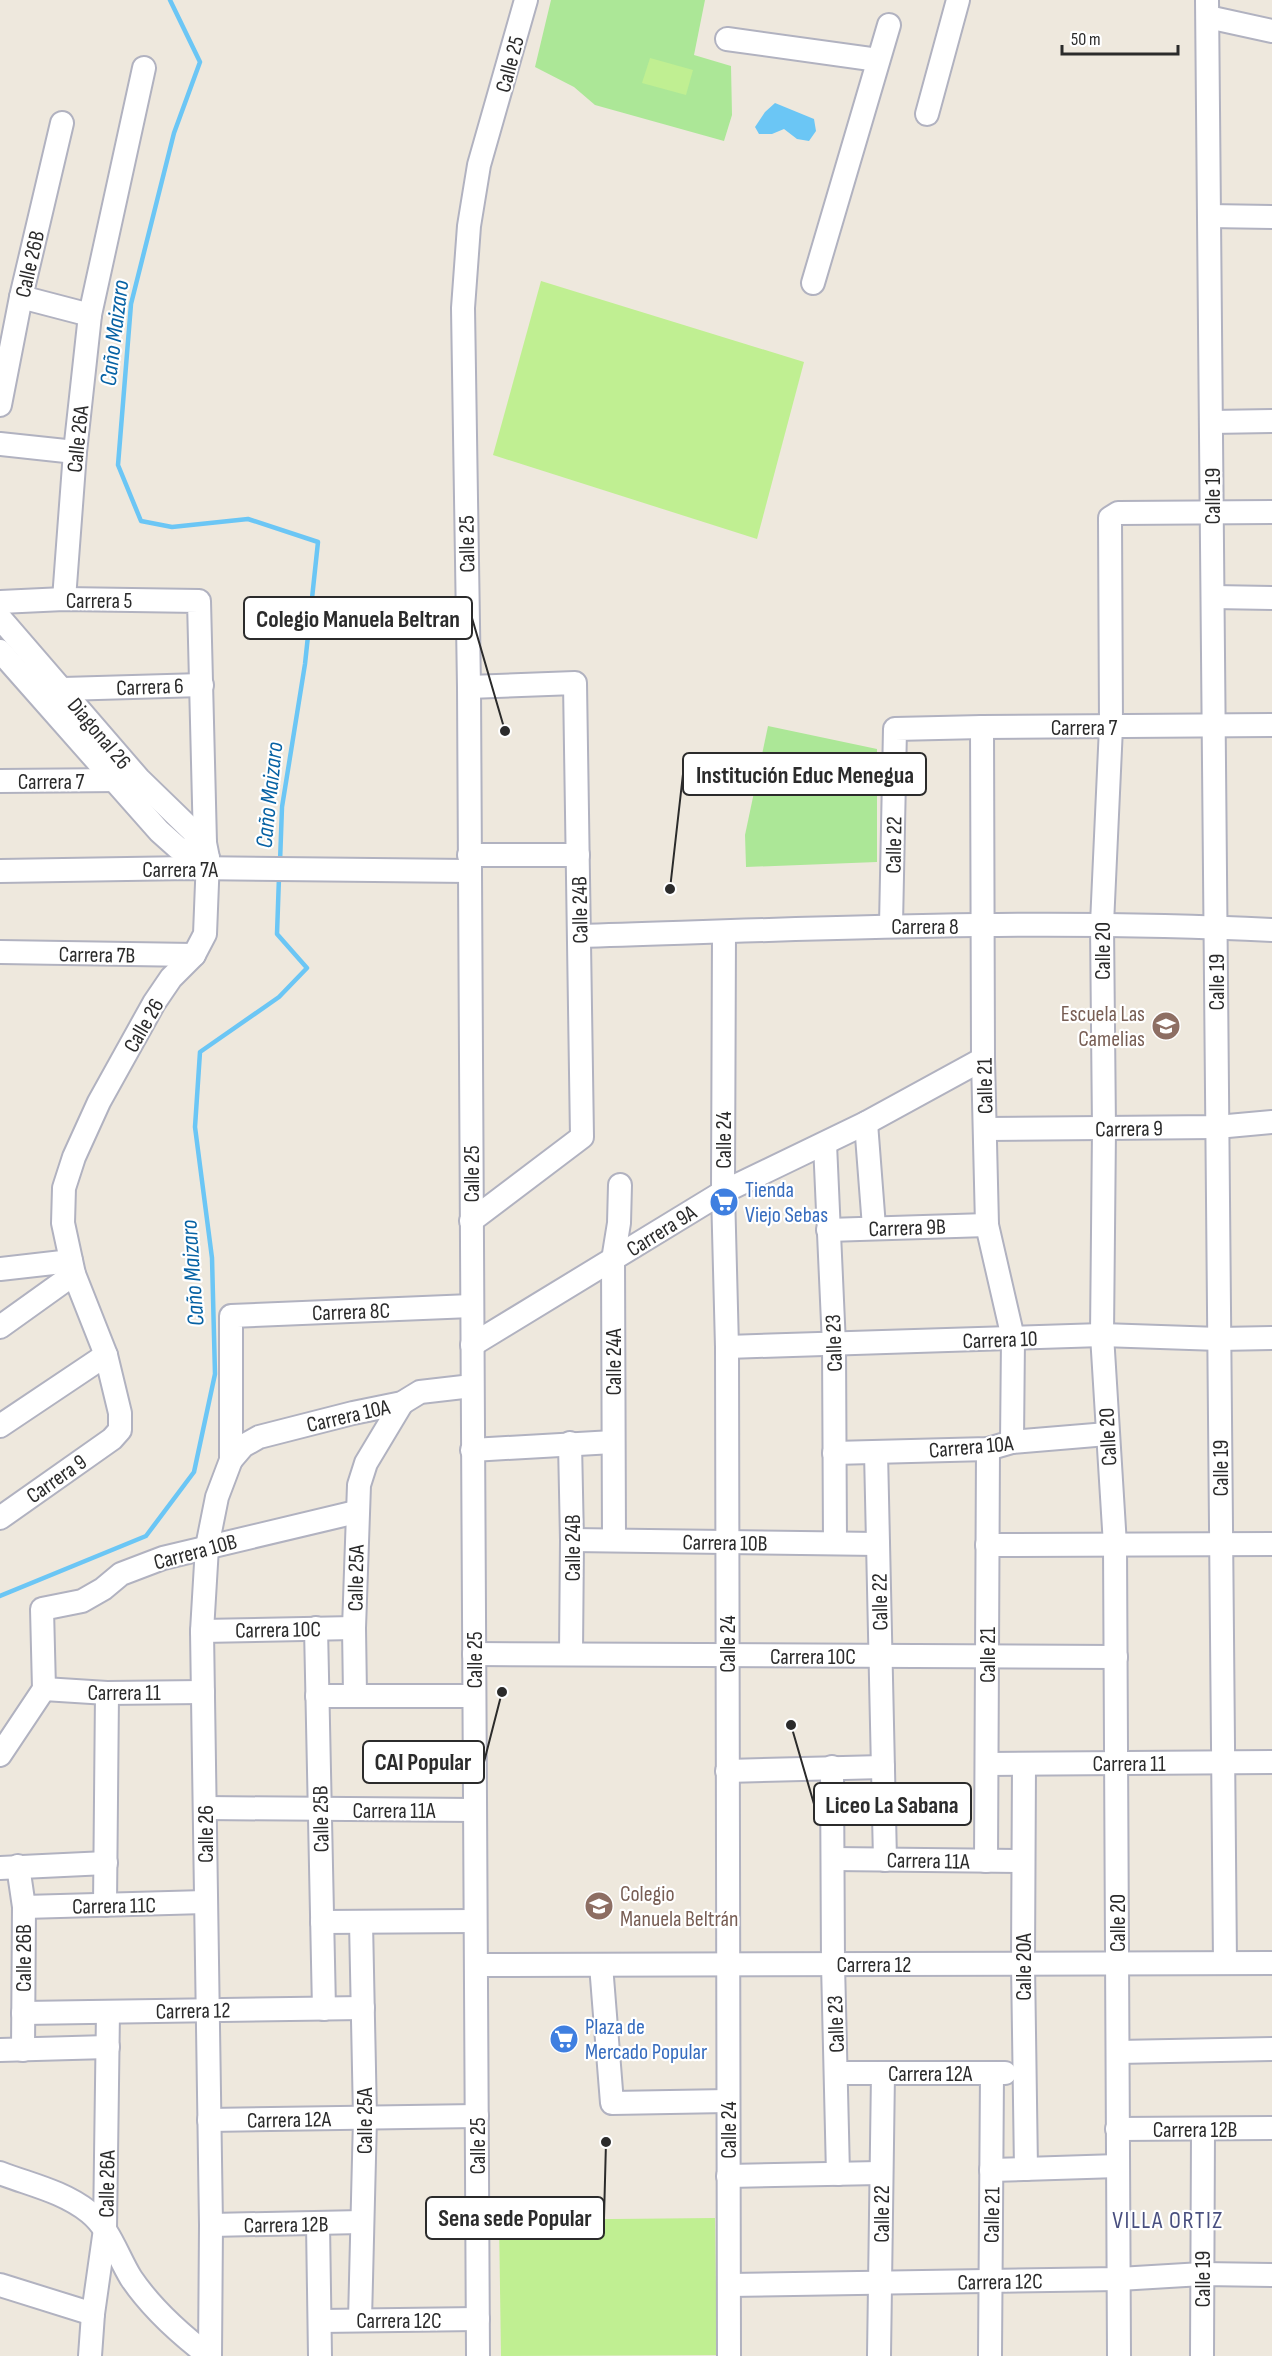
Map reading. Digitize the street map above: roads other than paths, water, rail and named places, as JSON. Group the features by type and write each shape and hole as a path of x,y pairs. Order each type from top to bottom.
{"street":[{"name":"Calle 25","path":"478,2356 469,687 463,308 466,258 479,165 526,0"},
{"path":"927,114 958,0"},
{"path":"1208,9 1272,31"},
{"name":"Calle 19","path":"1208,9 1225,1963"},
{"path":"813,282 889,25"},
{"path":"728,39 878,60"},
{"name":"Calle 26A","path":"63,600 75,452 90,315 144,68"},
{"name":"Calle 26B","path":"0,405 21,297 62,123"},
{"path":"1209,216 1272,217"},
{"path":"21,297 90,315"},
{"path":"1211,422 1272,421"},
{"path":"0,444 75,452"},
{"path":"1212,513 1272,512"},
{"name":"Calle 20","path":"1119,2356 1115,1545 1102,1335 1104,1129 1102,924 1111,727 1110,518 1118,513 1212,513"},
{"path":"1213,597 1272,598"},
{"name":"Carrera 5","path":"0,602 199,601"},
{"name":"Calle 26","path":"112,1439 120,1430 122,1422 106,1355 73,1267 66,1239 62,1209 64,1188 74,1157 99,1102 154,1004 171,978 194,955 206,934 207,856 199,601"},
{"name":"Diagonal 26","path":"0,618 207,856"},
{"name":"Diagonal 26","path":"0,651 114,781 178,848 207,856"},
{"name":"Calle 24B","path":"469,687 575,683 582,1137 471,1221"},
{"name":"Carrera 6","path":"63,689 202,685"},
{"name":"Carrera 7","path":"895,729 1272,725"},
{"name":"Calle 21","path":"982,727 985,926 983,1059 987,1225 1013,1338 1012,1442"},
{"name":"Calle 22","path":"891,925 895,729"},
{"name":"Carrera 7","path":"0,781 139,779"},
{"name":"Carrera 7A","path":"0,871 207,856 257,868 334,871 578,855"},
{"name":"Carrera 8","path":"579,936 891,925 1102,924 1272,930"},
{"name":"Calle 24","path":"724,932 723,1192 728,1347 729,2356"},
{"name":"Carrera 7B","path":"0,952 194,955"},
{"name":"Carrera 9A","path":"472,1345 723,1192 825,1144 983,1059"},
{"name":"Carrera 9","path":"986,1129 1217,1127 1272,1122"},
{"path":"866,1123 874,1227"},
{"name":"Calle 23","path":"825,1144 834,1345 835,1543"},
{"name":"Calle 24A","path":"614,1539 613,1260 619,1223 620,1185"},
{"name":"Carrera 9B","path":"828,1230 987,1225"},
{"path":"0,1269 73,1267"},
{"path":"0,1327 73,1267"},
{"name":"Carrera 8C","path":"231,1316 471,1306"},
{"name":"Calle 26","path":"210,2356 211,2225 202,1631 207,1547 218,1497 231,1460 231,1316"},
{"name":"Carrera 10","path":"728,1347 1102,1335 1219,1339 1272,1338"},
{"path":"0,1426 106,1355"},
{"name":"Carrera 10A","path":"231,1460 243,1446 259,1437 402,1403 420,1392 472,1386"},
{"name":"Calle 25A","path":"355,1695 356,1512 359,1485 366,1463 402,1403"},
{"name":"Carrera 10A","path":"834,1453 988,1449 1012,1442 1107,1434"},
{"name":"Carrera 9","path":"0,1518 112,1439"},
{"path":"472,1450 613,1442"},
{"name":"Calle 24B","path":"570,1443 571,1653"},
{"name":"Calle 21","path":"986,1861 988,1449"},
{"name":"Calle 22","path":"876,1452 885,1860"},
{"name":"Carrera 10B","path":"44,1689 42,1609 82,1601 129,1571 163,1558 356,1512"},
{"name":"Carrera 10B","path":"572,1540 878,1544"},
{"path":"987,1545 1272,1544"},
{"name":"Calle 25B","path":"316,1628 324,2009"},
{"name":"Carrera 10C","path":"202,1631 354,1628"},
{"name":"Carrera 10C","path":"474,1654 1116,1657"},
{"path":"0,1755 44,1689"},
{"name":"Carrera 11","path":"44,1689 107,1693 203,1692"},
{"path":"105,1905 107,1693"},
{"path":"317,1696 474,1696"},
{"name":"Carrera 11","path":"987,1764 1272,1762"},
{"name":"Calle 20A","path":"1024,1764 1023,1964 1026,2169"},
{"name":"Calle 23","path":"832,1767 833,1964 838,2174"},
{"path":"727,1771 883,1767"},
{"name":"Carrera 11A","path":"205,1809 475,1810"},
{"name":"Carrera 11A","path":"833,1859 1023,1861"},
{"path":"9,1867 106,1863"},
{"name":"Calle 26B","path":"9,1867 24,1907 23,2050"},
{"name":"Carrera 11C","path":"24,1907 205,1902"},
{"path":"322,1922 476,1921"},
{"name":"Calle 25A","path":"360,2320 364,2118 361,1922"},
{"name":"Carrera 12","path":"476,1965 1272,1963"},
{"path":"601,1965 612,2103 728,2100"},
{"name":"Carrera 12","path":"23,2013 363,2008"},
{"name":"Calle 26A","path":"90,2356 93,2314 105,2229 108,2012"},
{"path":"0,2050 108,2047"},
{"path":"1118,2052 1272,2049"},
{"name":"Carrera 12A","path":"836,2073 1024,2073"},
{"name":"Calle 22","path":"879,2356 883,2073"},
{"name":"Calle 21","path":"990,2356 992,2073"},
{"name":"Carrera 12A","path":"209,2120 477,2116"},
{"name":"Carrera 12B","path":"1117,2129 1272,2128"},
{"name":"Calle 19","path":"1202,2356 1203,2130"},
{"path":"992,2170 1118,2166"},
{"path":"0,2173 62,2195 89,2212 105,2229 130,2276 148,2300 170,2324 210,2356"},
{"path":"728,2176 880,2173"},
{"name":"Carrera 12B","path":"211,2225 362,2222"},
{"path":"318,2224 320,2356"},
{"name":"Carrera 12C","path":"729,2285 1119,2279 1202,2274 1272,2276"},
{"path":"0,2284 93,2314"},
{"name":"Carrera 12C","path":"320,2321 478,2319"}],"water":[{"path":"775,103 814,119 816,131 809,141 797,139 784,129 772,134 759,134 755,127 765,112"}],"waterway":[{"name":"Caño Maizaro","path":"170,0 200,62 174,133 131,304 118,465 141,521 172,527 248,519 318,542 305,664 282,807 280,862"},
{"name":"Caño Maizaro","path":"0,1596 146,1536 194,1472 215,1374 212,1258 195,1127 200,1052 279,997 307,968 277,934 279,877"}],"place":[{"name":"Colegio Manuela Beltran","path":"505,731"},
{"name":"Institución Educ Menegua","path":"670,889"},
{"name":"Escuela Las Camelias","path":"1166,1026"},
{"name":"Tienda Viejo Sebas","path":"724,1202"},
{"name":"CAI Popular","path":"502,1692"},
{"name":"Liceo La Sabana","path":"791,1725"},
{"name":"Colegio Manuela Beltrán","path":"599,1906"},
{"name":"Plaza de Mercado Popular","path":"564,2039"},
{"name":"Sena sede Popular","path":"606,2142"}],"district":[{"name":"VILLA ORTIZ","path":"1168,2220"}]}
